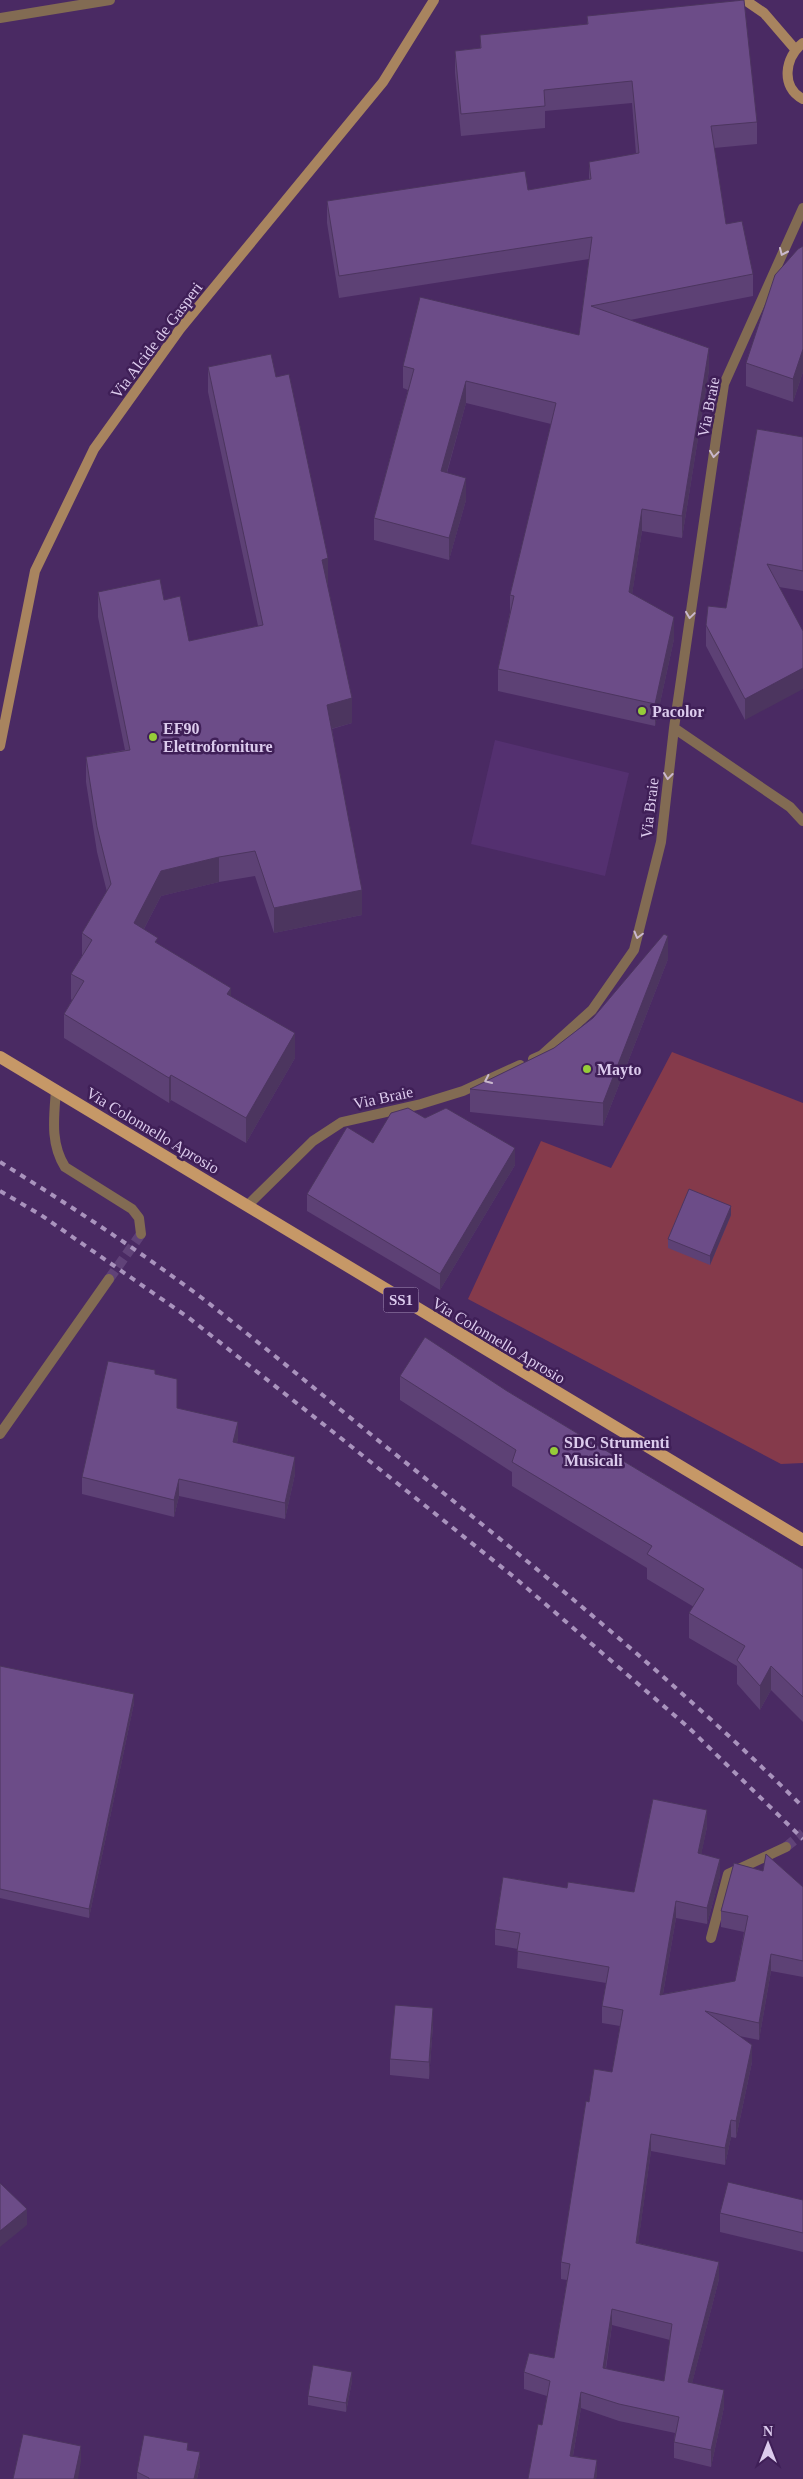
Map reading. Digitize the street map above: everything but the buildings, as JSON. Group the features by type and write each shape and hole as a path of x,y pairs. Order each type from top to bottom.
{"main road":[{"name":"Via Colonnello Aprosio","path":"0,1057 803,1540"}],"street":[{"path":"0,18 110,0"},
{"name":"Via Alcide de Gasperi","path":"0,746 35,570 94,449 180,329 383,82 434,0"},
{"path":"745,0 764,13 799,46 788,61 787,74 790,86 803,99"},
{"name":"Via Braie","path":"247,1206 313,1141 342,1122 377,1112 421,1104 463,1091 542,1055 592,1010 634,950 661,842 674,728 724,384 803,208"},
{"path":"674,728 790,807 803,821"},
{"path":"56,1090 54,1132 59,1158 66,1167 132,1209 139,1218 141,1234"},
{"path":"0,1434 109,1279"},
{"path":"711,1938 728,1874 771,1860 786,1847"}],"shaded area":[{"path":"495,740 629,773 605,876 471,844"},
{"path":"672,1052 803,1103 803,1463 781,1464 468,1299 541,1141 611,1168"}],"tunnel":[{"path":"109,1279 141,1234"},
{"path":"786,1847 803,1833"}],"railway":[{"path":"0,1162 153,1262 252,1337 606,1627 706,1715 803,1807"},
{"path":"0,1191 41,1215 189,1318 514,1577 688,1727 803,1839"}],"place":[{"name":"Pacolor","path":"642,711"},
{"name":"EF90 Elettroforniture","path":"153,737"},
{"name":"Mayto","path":"587,1069"},
{"name":"SDC Strumenti Musicali","path":"554,1451"}]}
